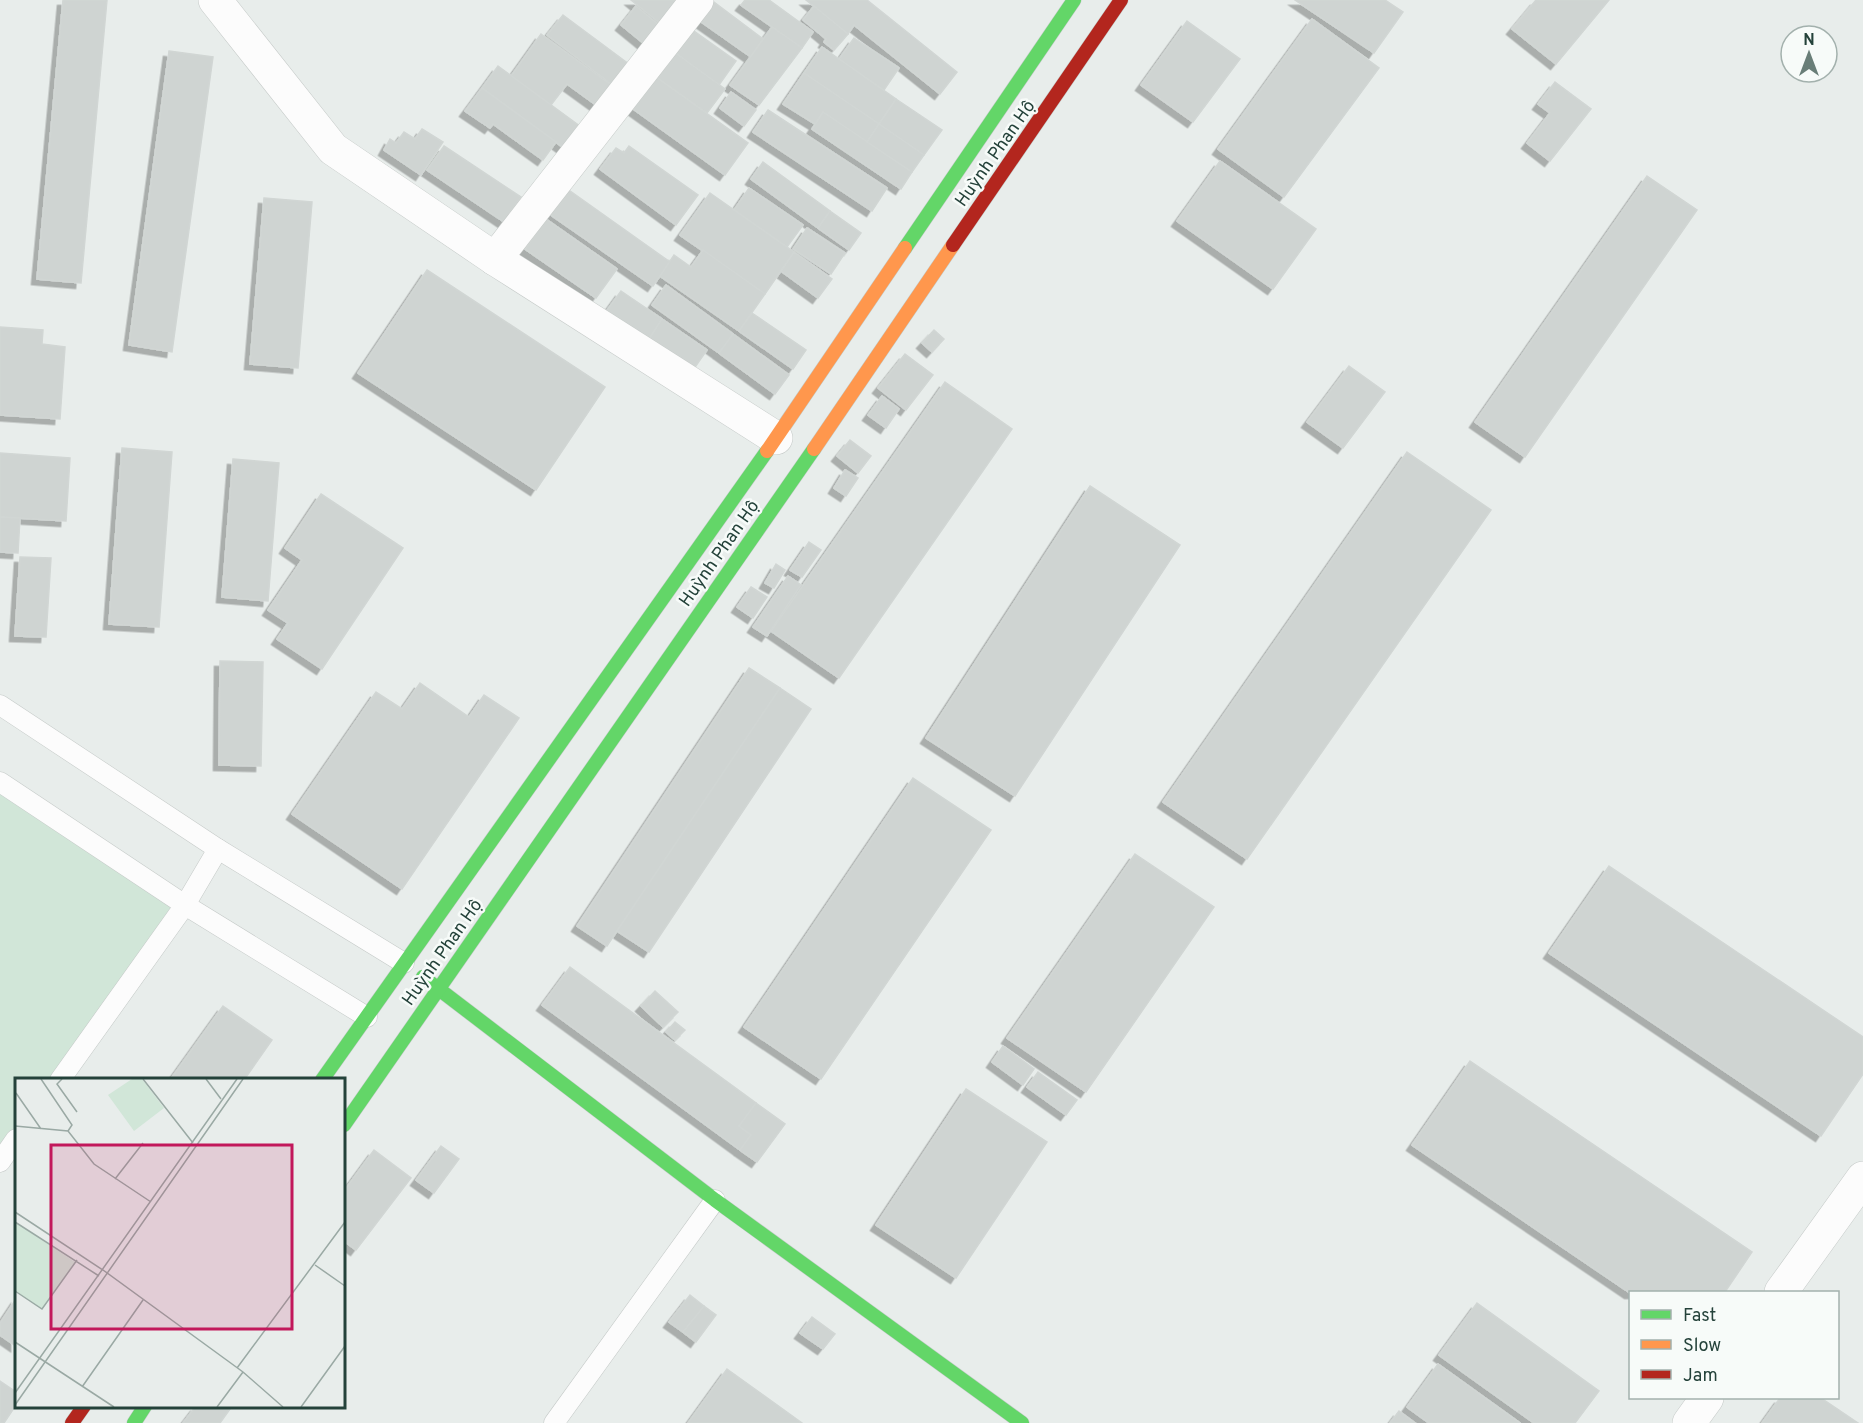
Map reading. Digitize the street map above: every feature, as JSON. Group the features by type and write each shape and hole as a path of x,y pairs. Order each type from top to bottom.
{"street":[{"path":"215,0 333,149 495,259 776,438"},
{"path":"495,259 697,0"},
{"name":"Huỳnh Phan Hộ","path":"323,1078 776,438 1074,0"},
{"name":"Huỳnh Phan Hộ","path":"345,1124 1121,0"},
{"path":"405,963 715,1200 1022,1423"},
{"path":"1782,1291 1863,1178"},
{"path":"1689,1423 1706,1399"},
{"path":"72,1423 83,1408"},
{"path":"134,1423 144,1408"}],"lane":[{"path":"0,705 218,849 405,963"},
{"path":"0,782 185,905 368,1017"},
{"path":"61,1078 185,905 218,849"},
{"path":"0,1162 15,1140"},
{"path":"554,1423 715,1200"}],"green space":[{"path":"0,782 185,905 61,1078 15,1078 15,1140 0,1162"}],"building":[{"path":"63,0 107,0 81,283 37,279"},
{"path":"631,0 684,0 662,25"},
{"path":"745,0 769,0 813,32 802,48 741,5"},
{"path":"806,0 867,0 957,72 940,94 854,25 848,34"},
{"path":"1295,0 1385,0 1403,12 1374,53"},
{"path":"1536,0 1609,0 1556,64 1512,29"},
{"path":"714,2 763,39 751,57 700,21"},
{"path":"636,6 664,29 648,47 621,25"},
{"path":"814,6 848,34 834,50 824,42 826,39 803,20"},
{"path":"563,15 630,65 614,86 547,35"},
{"path":"1312,19 1379,68 1284,197 1218,149"},
{"path":"1187,21 1240,59 1193,122 1141,85"},
{"path":"687,26 736,61 719,85 670,49"},
{"path":"772,27 802,48 759,105 730,85"},
{"path":"541,34 611,85 596,105 567,84 551,105 511,76"},
{"path":"854,38 899,68 884,90 839,59"},
{"path":"822,47 896,99 879,124 804,73"},
{"path":"670,49 725,89 707,113 652,74"},
{"path":"169,51 213,57 172,352 129,345"},
{"path":"498,66 581,127 565,149 482,88"},
{"path":"649,72 748,143 725,175 625,103"},
{"path":"804,73 879,124 867,142 823,112 815,124 783,104"},
{"path":"1555,82 1591,109 1550,161 1527,143 1550,113 1538,104"},
{"path":"482,88 556,142 543,160 493,124 490,128 465,111"},
{"path":"731,92 756,110 744,126 720,108"},
{"path":"896,99 942,130 924,155 879,124"},
{"path":"768,110 887,188 872,211 753,132"},
{"path":"823,112 912,172 901,189 812,129"},
{"path":"879,124 924,155 912,172 867,142"},
{"path":"422,129 443,142 421,175 384,150 390,139 396,143 404,132 415,139"},
{"path":"444,146 521,197 504,222 427,170"},
{"path":"629,146 698,195 676,225 600,169 616,148 624,153"},
{"path":"1220,161 1316,229 1273,289 1177,221"},
{"path":"763,162 830,211 818,228 751,179"},
{"path":"1647,176 1697,210 1525,457 1475,422"},
{"path":"566,188 670,262 653,286 548,213"},
{"path":"749,188 803,225 787,247 734,210"},
{"path":"710,193 794,252 765,294 680,235"},
{"path":"264,198 312,202 298,368 250,364"},
{"path":"830,211 861,233 849,250 818,228"},
{"path":"546,219 617,269 596,298 525,249"},
{"path":"807,228 845,253 831,274 793,249"},
{"path":"703,250 765,294 739,331 660,276 674,255 691,267"},
{"path":"794,252 832,279 818,298 781,271"},
{"path":"427,270 605,387 536,490 358,373"},
{"path":"666,285 733,334 719,353 652,305"},
{"path":"621,291 662,319 647,342 605,313"},
{"path":"752,313 806,350 793,369 739,331"},
{"path":"662,319 707,350 691,373 647,342"},
{"path":"0,327 43,330 42,344 65,347 60,419 0,415"},
{"path":"934,330 944,339 932,352 922,343"},
{"path":"733,334 789,375 775,394 719,353"},
{"path":"905,354 933,375 906,410 878,388"},
{"path":"1349,366 1385,392 1343,448 1307,422"},
{"path":"945,382 1012,429 839,678 771,631"},
{"path":"882,396 899,409 886,428 868,415"},
{"path":"850,440 871,456 858,473 837,456"},
{"path":"122,448 172,452 159,627 109,624"},
{"path":"1407,452 1491,510 1247,859 1163,802"},
{"path":"0,453 70,458 66,521 0,517"},
{"path":"233,459 279,463 268,601 222,597"},
{"path":"845,470 858,478 846,496 834,488"},
{"path":"1090,486 1180,545 1015,796 926,738"},
{"path":"321,494 403,548 322,669 277,639 288,623 268,610 302,560 285,548"},
{"path":"0,517 20,518 18,553 0,552"},
{"path":"809,542 821,550 802,577 790,570"},
{"path":"20,557 51,558 46,637 15,636"},
{"path":"776,564 785,570 774,588 765,583"},
{"path":"788,576 801,585 767,636 753,627"},
{"path":"751,587 767,597 753,618 737,607"},
{"path":"220,661 263,662 261,766 219,765"},
{"path":"749,668 780,688 607,946 577,926"},
{"path":"420,683 469,717 484,695 519,718 402,889 292,814 376,692 402,709"},
{"path":"780,688 811,709 649,952 617,931"},
{"path":"913,778 991,830 821,1079 744,1027"},
{"path":"1135,854 1214,907 1086,1092 1007,1038"},
{"path":"1609,866 1863,1037 1863,1074 1821,1136 1549,953"},
{"path":"570,967 756,1103 739,1126 751,1135 740,1150 542,1005"},
{"path":"655,991 678,1012 663,1027 641,1006"},
{"path":"223,1006 272,1040 245,1078 171,1078"},
{"path":"675,1022 685,1030 675,1040 666,1032"},
{"path":"1003,1046 1034,1069 1023,1085 992,1062"},
{"path":"1470,1061 1752,1252 1726,1291 1629,1292 1412,1145"},
{"path":"1038,1072 1077,1100 1066,1115 1027,1087"},
{"path":"966,1089 1047,1142 956,1278 876,1225"},
{"path":"756,1103 785,1124 757,1162 740,1150 751,1135 739,1126"},
{"path":"441,1146 459,1159 434,1193 416,1180"},
{"path":"374,1150 411,1178 356,1250 345,1242 345,1190"},
{"path":"690,1295 704,1306 683,1332 669,1322"},
{"path":"15,1300 15,1345 0,1335 0,1323"},
{"path":"1477,1303 1599,1391 1575,1423 1534,1423 1439,1355"},
{"path":"704,1306 716,1315 696,1342 683,1332"},
{"path":"812,1317 835,1334 823,1349 800,1333"},
{"path":"1438,1364 1520,1423 1429,1423 1407,1407"},
{"path":"727,1369 802,1423 688,1423"},
{"path":"0,1381 15,1391 15,1406 4,1423 0,1423"},
{"path":"1779,1399 1822,1399 1858,1423 1762,1423"},
{"path":"194,1408 230,1409 220,1423 183,1423"},
{"path":"1399,1411 1415,1423 1390,1423"}],"traffic: fast":[{"path":"905,248 1074,0"},
{"path":"345,1124 814,449"},
{"path":"323,1078 767,451"},
{"path":"423,977 715,1200 1022,1423"},
{"path":"134,1423 144,1408"}],"traffic: slow":[{"path":"814,449 953,245"},
{"path":"767,451 905,248"}],"traffic: jam":[{"path":"953,245 1121,0"},
{"path":"72,1423 83,1408"}]}
